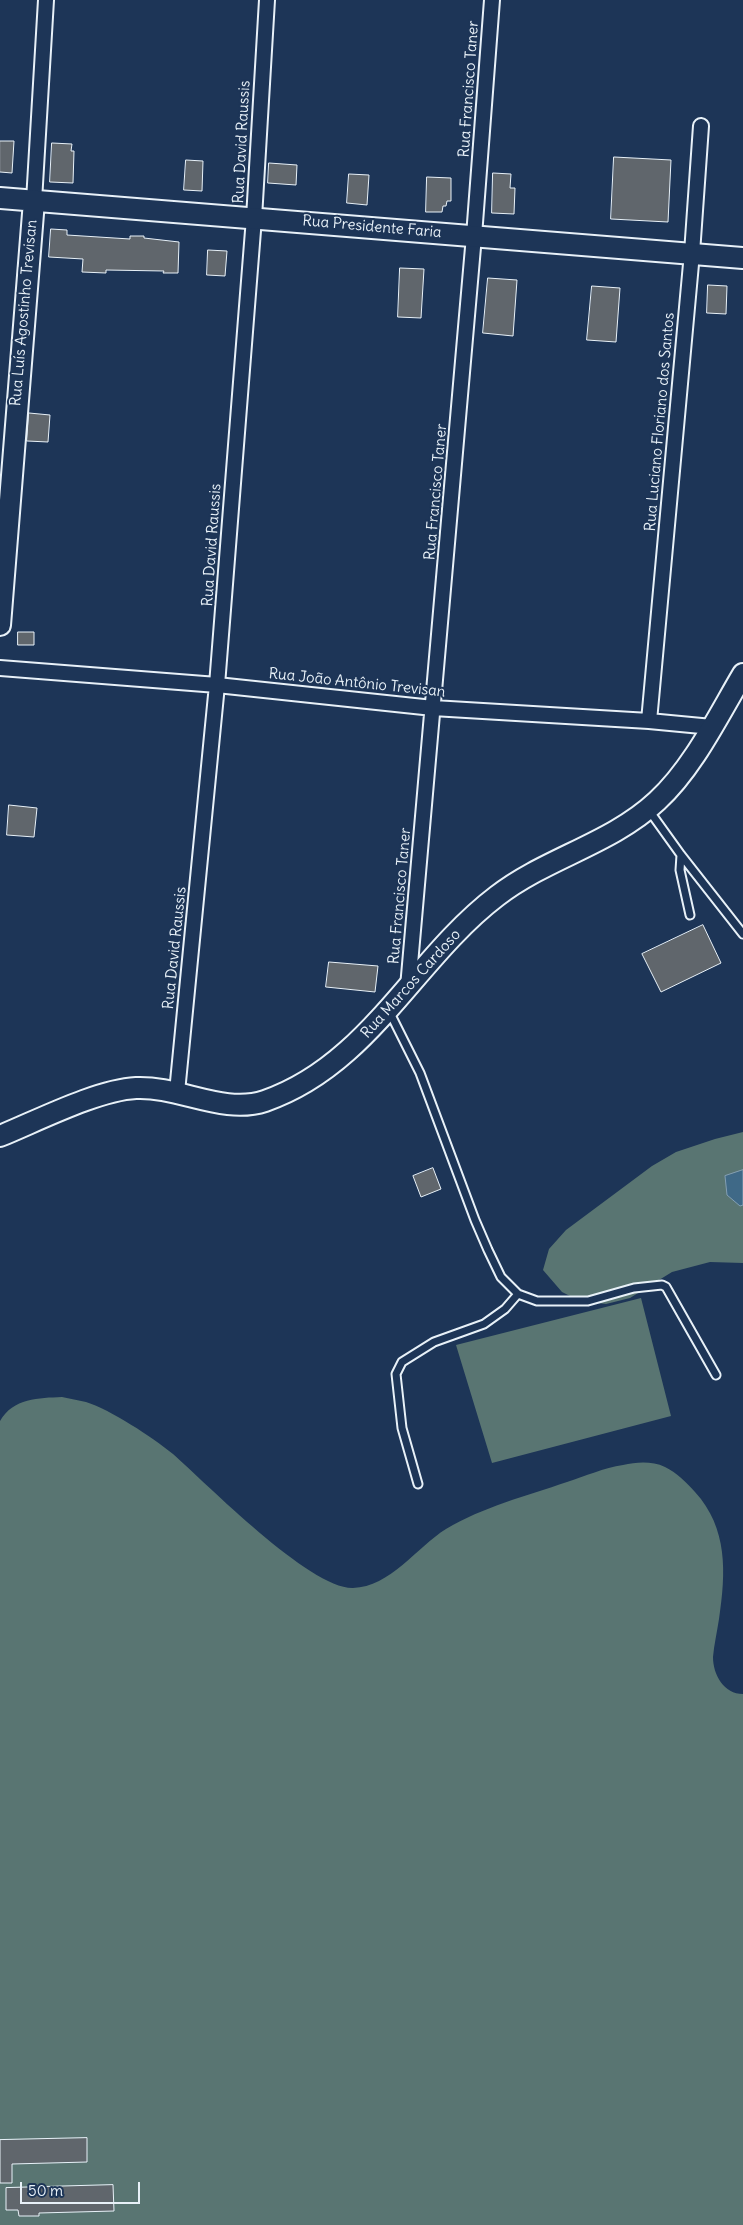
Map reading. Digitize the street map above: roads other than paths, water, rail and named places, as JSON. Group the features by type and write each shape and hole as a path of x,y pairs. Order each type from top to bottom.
{"street":[{"name":"Rua Luís Agostinho Trevisan","path":"0,626 34,201 46,0"},
{"name":"Rua David Raussis","path":"177,1092 217,685 254,218 267,0"},
{"name":"Rua Francisco Taner","path":"408,987 474,236 492,0"},
{"name":"Rua Luciano Floriano dos Santos","path":"649,720 692,253 700,126"},
{"name":"Rua Presidente Faria","path":"0,198 743,258"},
{"name":"Rua João Antônio Trevisan","path":"0,668 217,685 433,708 649,720 712,727"},
{"name":"Rua Marcos Cardoso","path":"0,1136 72,1107 123,1090 145,1088 177,1092 234,1104 247,1104 268,1100 290,1091 324,1071 345,1054 389,1011 408,987 481,908 508,888 544,867 635,820 648,809 679,777 712,727 743,674"}],"lane":[{"path":"648,809 680,855 743,934"},
{"path":"680,855 680,870 690,915"},
{"path":"389,1011 420,1074 475,1220 501,1276 518,1294 537,1302 588,1301 634,1288 662,1285 666,1287 716,1375"},
{"path":"418,1484 402,1428 396,1374 402,1362 434,1342 484,1324 505,1309 518,1294"}],"water":[{"path":"743,1170 743,1205 740,1206 727,1195 725,1176"}]}
